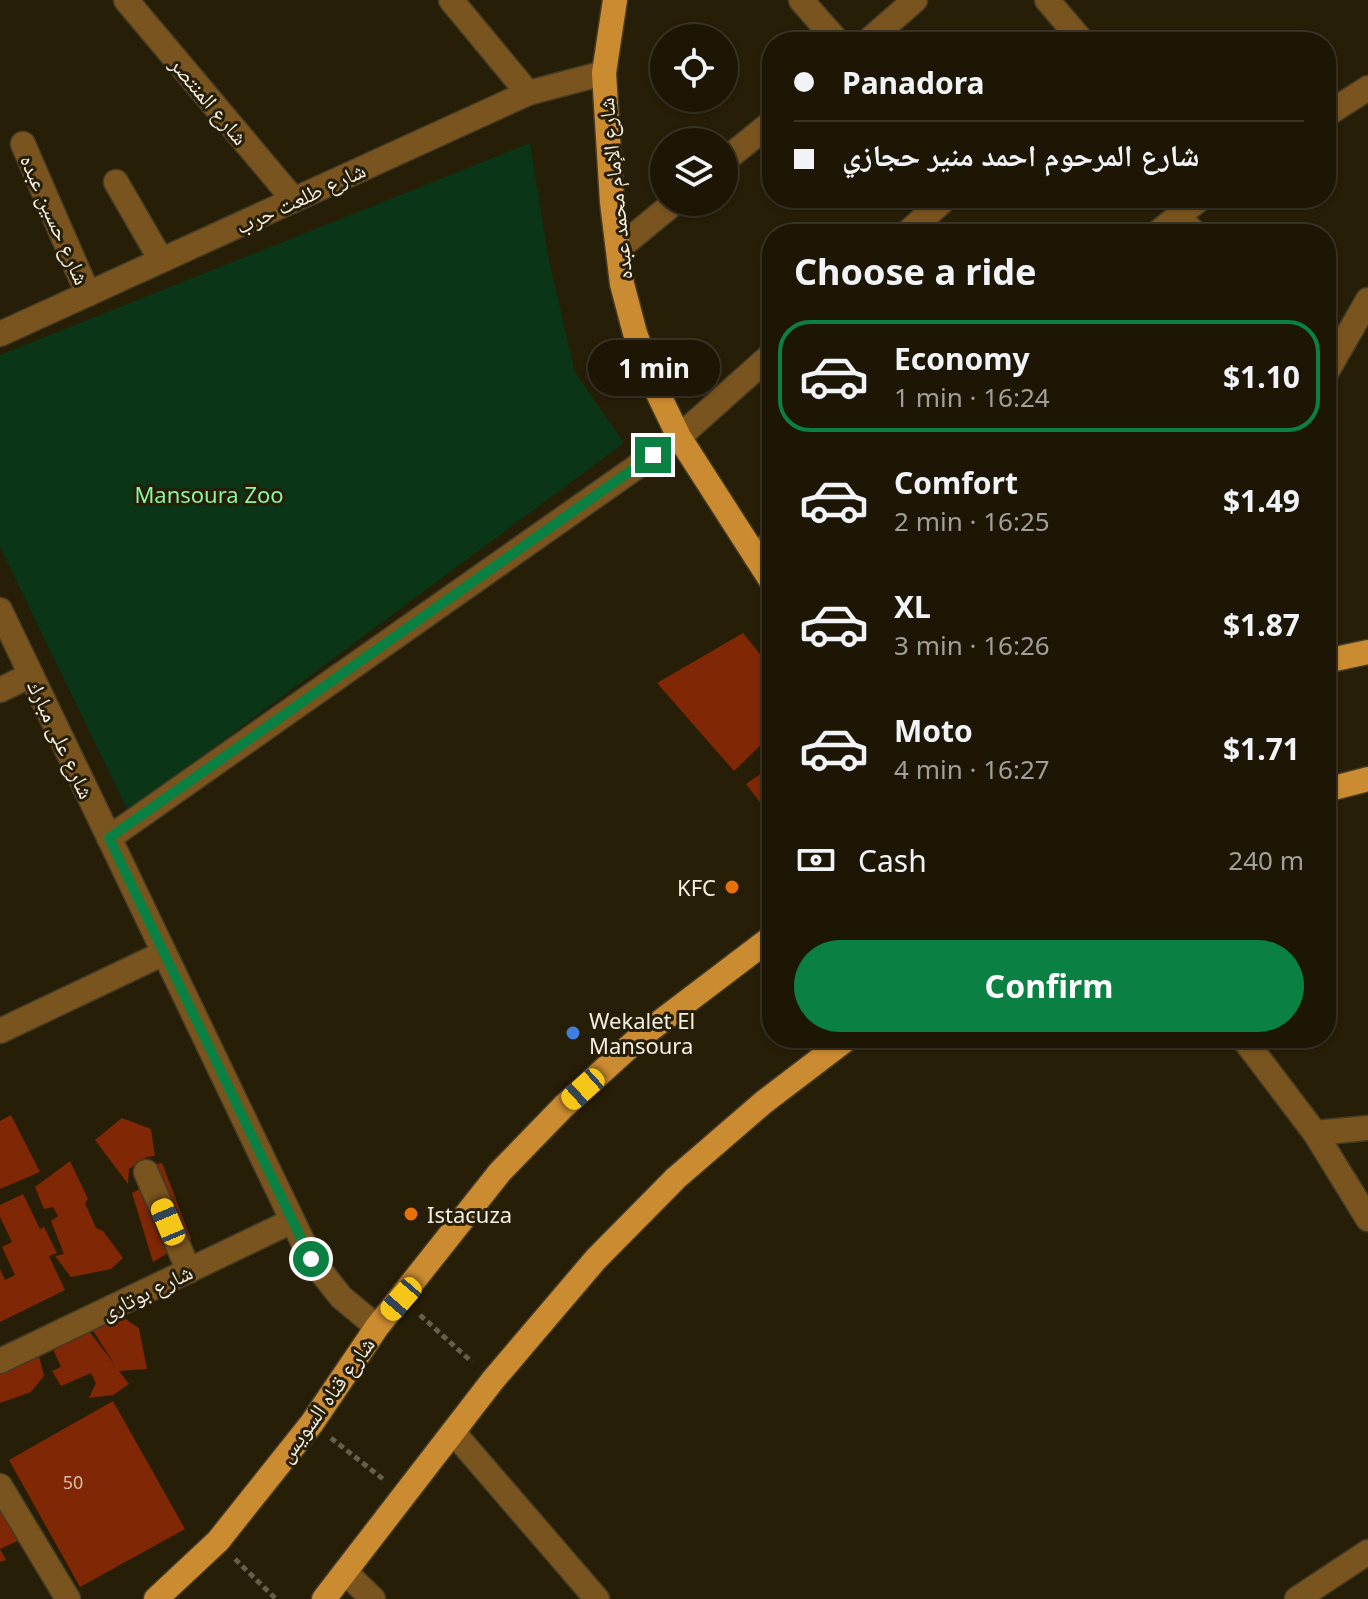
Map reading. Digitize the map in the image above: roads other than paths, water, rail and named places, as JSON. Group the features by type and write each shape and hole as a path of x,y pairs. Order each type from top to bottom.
{"main road":[{"name":"شارع الإمام محمد عبده","path":"615,0 604,73 612,202 622,284 635,333 653,383 679,437 762,546"},
{"path":"1336,659 1368,652"},
{"path":"1336,787 1368,779"},
{"name":"شارع قناه السويس","path":"156,1599 218,1541 312,1423 377,1327 500,1172 564,1106 639,1038 762,945"},
{"path":"324,1599 493,1380 596,1259 676,1178 764,1102 835,1048"}],"street":[{"name":"شارع المنتصر","path":"126,0 294,200"},
{"path":"451,0 528,93"},
{"path":"801,0 829,32"},
{"path":"878,32 915,0"},
{"path":"1047,0 1074,32"},
{"name":"شارع طلعت حرب","path":"0,334 528,93 604,73"},
{"path":"1336,109 1368,88"},
{"path":"738,150 762,130"},
{"name":"شارع حسين عبده","path":"23,144 88,294"},
{"path":"116,182 161,260"},
{"path":"917,224 935,208"},
{"path":"1168,224 1188,208"},
{"path":"618,249 658,216"},
{"path":"1177,217 1185,224"},
{"path":"1336,350 1368,300"},
{"path":"109,838 679,437 762,363"},
{"name":"شارع على مبارك","path":"0,610 311,1259 341,1297 377,1327"},
{"path":"0,690 31,675"},
{"path":"0,1031 164,953"},
{"path":"1251,1048 1315,1133 1368,1219"},
{"path":"1315,1133 1368,1128"},
{"path":"146,1172 189,1271"},
{"name":"شارع بوتارى","path":"0,1361 292,1221"},
{"path":"453,1432 597,1599"},
{"path":"0,1486 68,1599"},
{"path":"1297,1599 1368,1552"},
{"path":"345,1572 373,1599"}],"place":[{"name":"KFC","path":"732,887"},
{"name":"Wekalet El Mansoura","path":"573,1033"},
{"name":"Istacuza","path":"411,1214"}],"park label":[{"name":"Mansoura Zoo","path":"209,494"}]}
